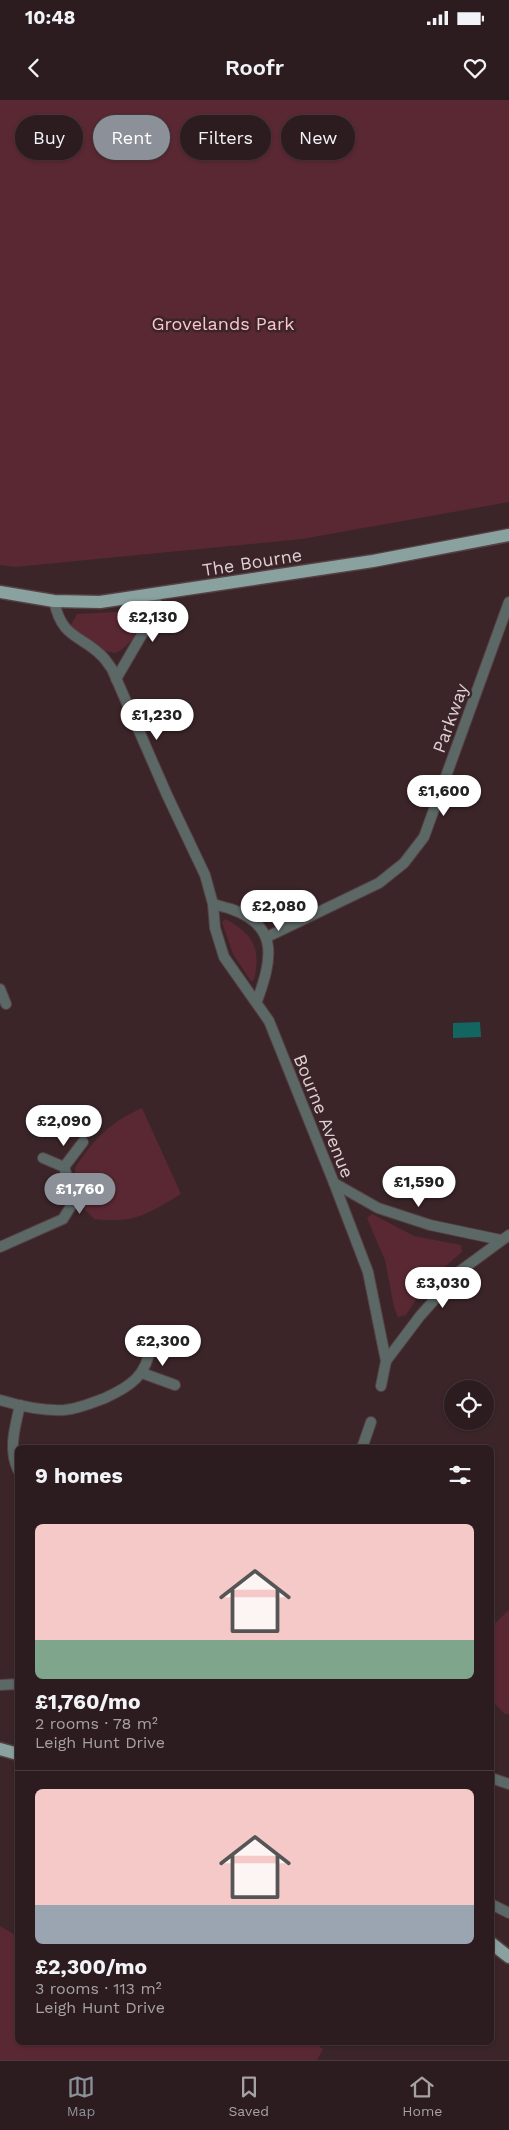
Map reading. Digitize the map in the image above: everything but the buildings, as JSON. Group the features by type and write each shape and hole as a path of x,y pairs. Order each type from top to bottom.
{"main road":[{"name":"The Bourne","path":"0,592 54,601 100,602 157,595 373,561 509,535"},
{"path":"0,1750 15,1753"},
{"path":"494,1945 509,1957"}],"street":[{"path":"116,679 151,619 157,595"},
{"name":"Bourne Avenue","path":"54,601 62,623 80,641 102,656 116,679 167,795 205,875 213,904 214,928 224,957 257,1001 269,1021 368,1272 386,1361"},
{"name":"Parkway","path":"267,937 379,883 404,863 424,837 509,602"},
{"path":"213,904 232,909 248,917 267,937 269,962 257,1001"},
{"path":"0,990 6,1004"},
{"path":"64,1167 83,1142"},
{"path":"0,1247 63,1219 71,1206 70,1185 64,1167 43,1158"},
{"path":"334,1184 378,1208 430,1225 505,1238"},
{"path":"381,1386 386,1361 420,1316 460,1271 505,1238"},
{"path":"0,1400 56,1410 80,1407 129,1387 142,1374 149,1358 150,1347"},
{"path":"142,1374 175,1385"},
{"path":"15,1461 12,1452 13,1438 20,1405"},
{"path":"363,1445 371,1422"},
{"path":"0,1685 15,1684"},
{"path":"494,1779 509,1784"},
{"path":"494,1906 509,1913"}],"green space":[{"name":"Grovelands Park","path":"0,100 509,100 509,502 302,539 15,567 0,565"},
{"path":"132,611 139,615 140,620 137,632 129,643 115,653 101,650 72,628 71,625 77,614"},
{"path":"226,919 243,931 253,944 257,959 254,980 251,981 233,954 222,922"},
{"path":"142,1108 181,1194 150,1212 130,1219 94,1219 78,1202 75,1168 89,1148 104,1132 120,1119"},
{"path":"372,1214 414,1236 461,1245 462,1252 428,1281 406,1315 398,1317 394,1307 385,1260 367,1218"},
{"path":"509,1610 509,1714 505,1714 494,1703 494,1624"},
{"path":"0,1926 15,1935 15,2045 317,2045 323,2049 317,2060 0,2060"}],"water":[{"path":"480,1022 481,1037 453,1038 453,1023"}]}
